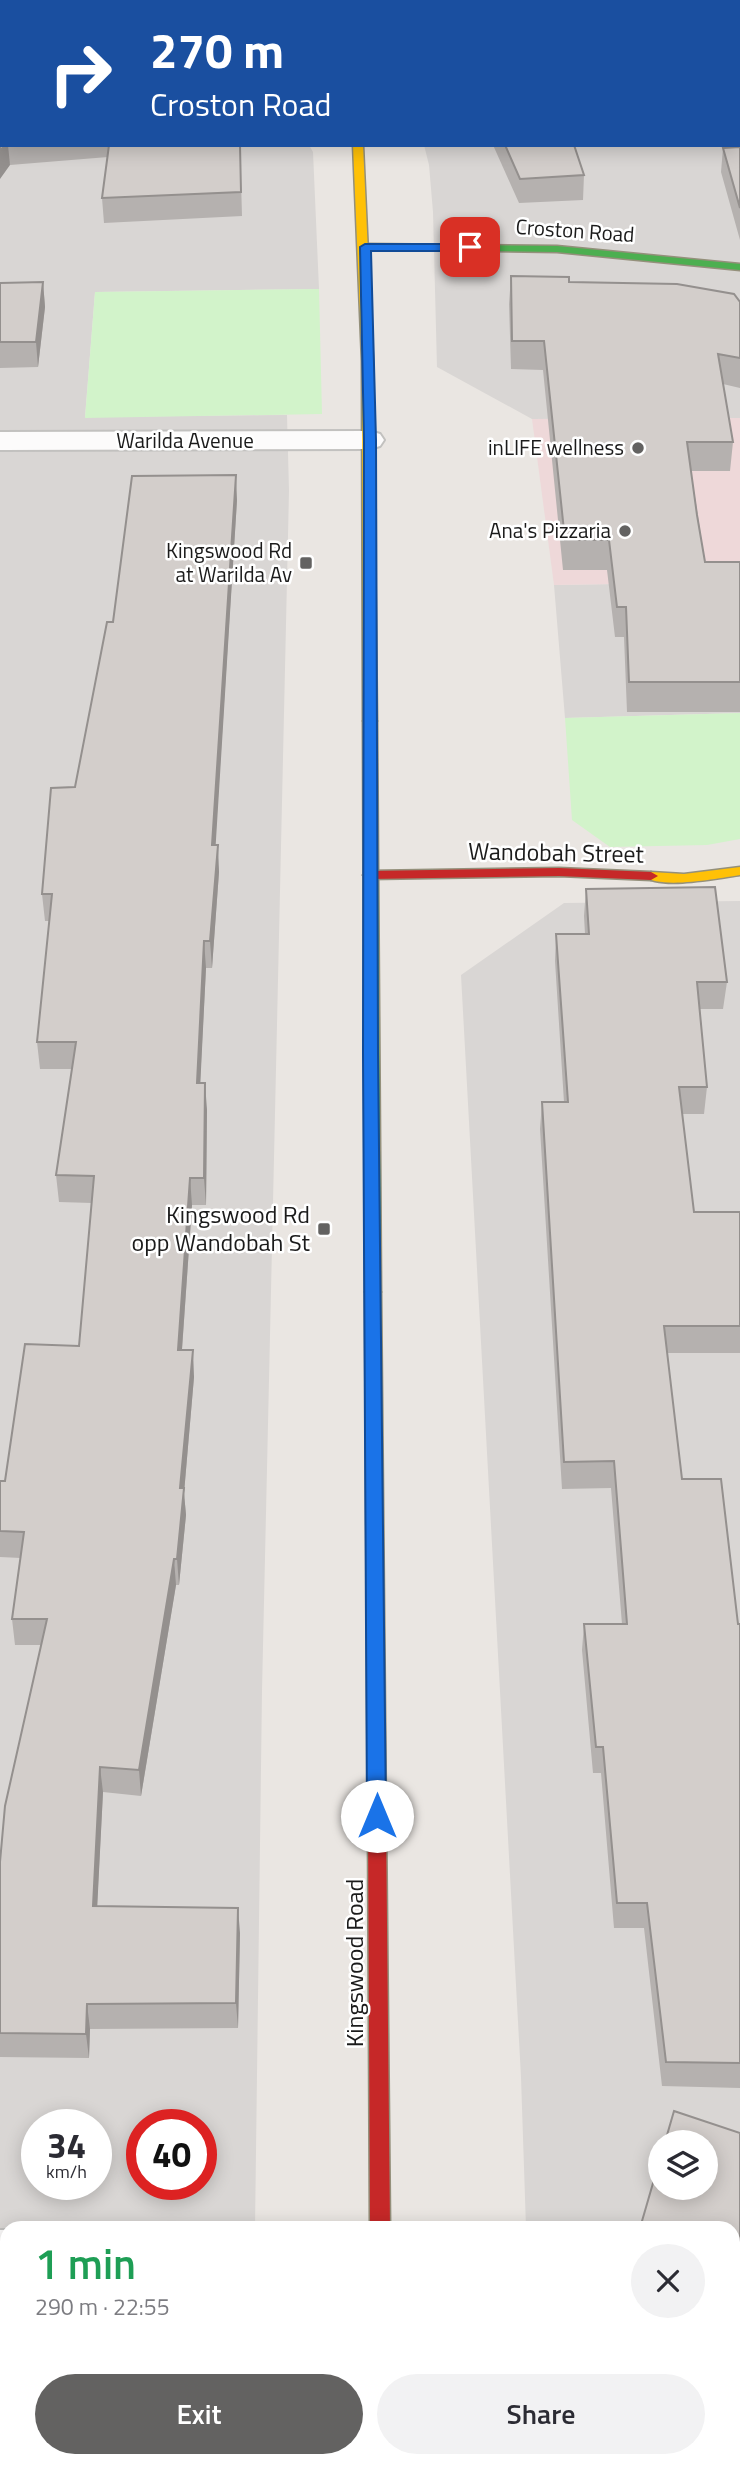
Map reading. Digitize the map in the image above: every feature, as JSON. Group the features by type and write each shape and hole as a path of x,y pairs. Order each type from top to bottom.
{"street":[{"name":"Kingswood Road","path":"358,147 365,247 370,440 370,875 380,2221"},
{"name":"Croston Road","path":"365,247 556,249 740,267"},
{"name":"Warilda Avenue","path":"0,442 370,440"},
{"name":"Wandobah Street","path":"370,875 559,872 684,878 740,871"}],"shaded area":[{"path":"0,147 310,147 313,152 319,289 95,292 85,417 287,415 289,491 262,1691 255,2221 0,2221"},
{"path":"424,147 740,147 740,418 532,419 437,367 433,212 429,165"},
{"path":"740,418 740,582 554,585 532,419"},
{"path":"740,582 740,713 565,718 554,585"},
{"path":"740,901 740,2221 526,2221 521,2077 461,975 564,903"}],"green space":[{"path":"319,289 322,414 85,418 95,292"},
{"path":"740,713 740,839 707,845 610,847 572,820 565,718"}],"building":[{"path":"109,147 240,147 241,192 102,198"},
{"path":"506,147 575,147 584,175 520,179"},
{"path":"740,147 740,208 723,148"},
{"path":"511,276 569,277 569,282 677,284 734,294 740,302 740,358 718,354 733,442 687,442 705,562 740,562 740,682 629,682 626,607 617,607 609,540 565,540 544,341 512,341"},
{"path":"43,282 36,342 0,342 0,283"},
{"path":"236,475 212,845 218,845 210,941 204,941 197,1083 205,1083 204,1178 190,1178 178,1350 193,1350 180,1488 184,1488 177,1559 174,1559 139,1770 100,1767 93,1906 238,1908 236,2003 87,2004 86,2034 0,2033 0,1862 5,1806 47,1619 12,1619 24,1532 0,1531 0,1481 5,1481 25,1344 79,1346 94,1176 56,1175 76,1042 37,1042 52,894 42,894 51,788 75,787 107,622 113,622 132,476"},
{"path":"715,887 727,982 697,982 707,1087 679,1087 694,1212 740,1212 740,1326 664,1326 682,1479 721,1479 740,1624 740,2063 666,2062 647,1903 617,1903 603,1747 596,1747 584,1624 627,1624 614,1461 564,1462 542,1102 568,1102 556,934 589,934 586,889"},
{"path":"674,2111 740,2133 740,2221 642,2221 648,2200 718,2200 718,2130 668,2130"}],"traffic: fast":[{"path":"365,247 557,249 740,267"},
{"path":"370,721 373,1292"}],"traffic: slow":[{"path":"358,147 368,361 370,721"},
{"path":"651,876 684,878 740,871"},
{"path":"373,1292 377,1822"}],"traffic: jam":[{"path":"370,875 559,872 651,876"},
{"path":"377,1822 380,2221"}],"place":[{"name":"inLIFE wellness","path":"638,448"},
{"name":"Ana's Pizzaria","path":"625,531"},
{"name":"Kingswood Rd at Warilda Av","path":"306,563"},
{"name":"Kingswood Rd opp Wandobah St","path":"324,1229"}],"route":[{"path":"377,1816 370,901 370,440 365,247 470,247"}]}
